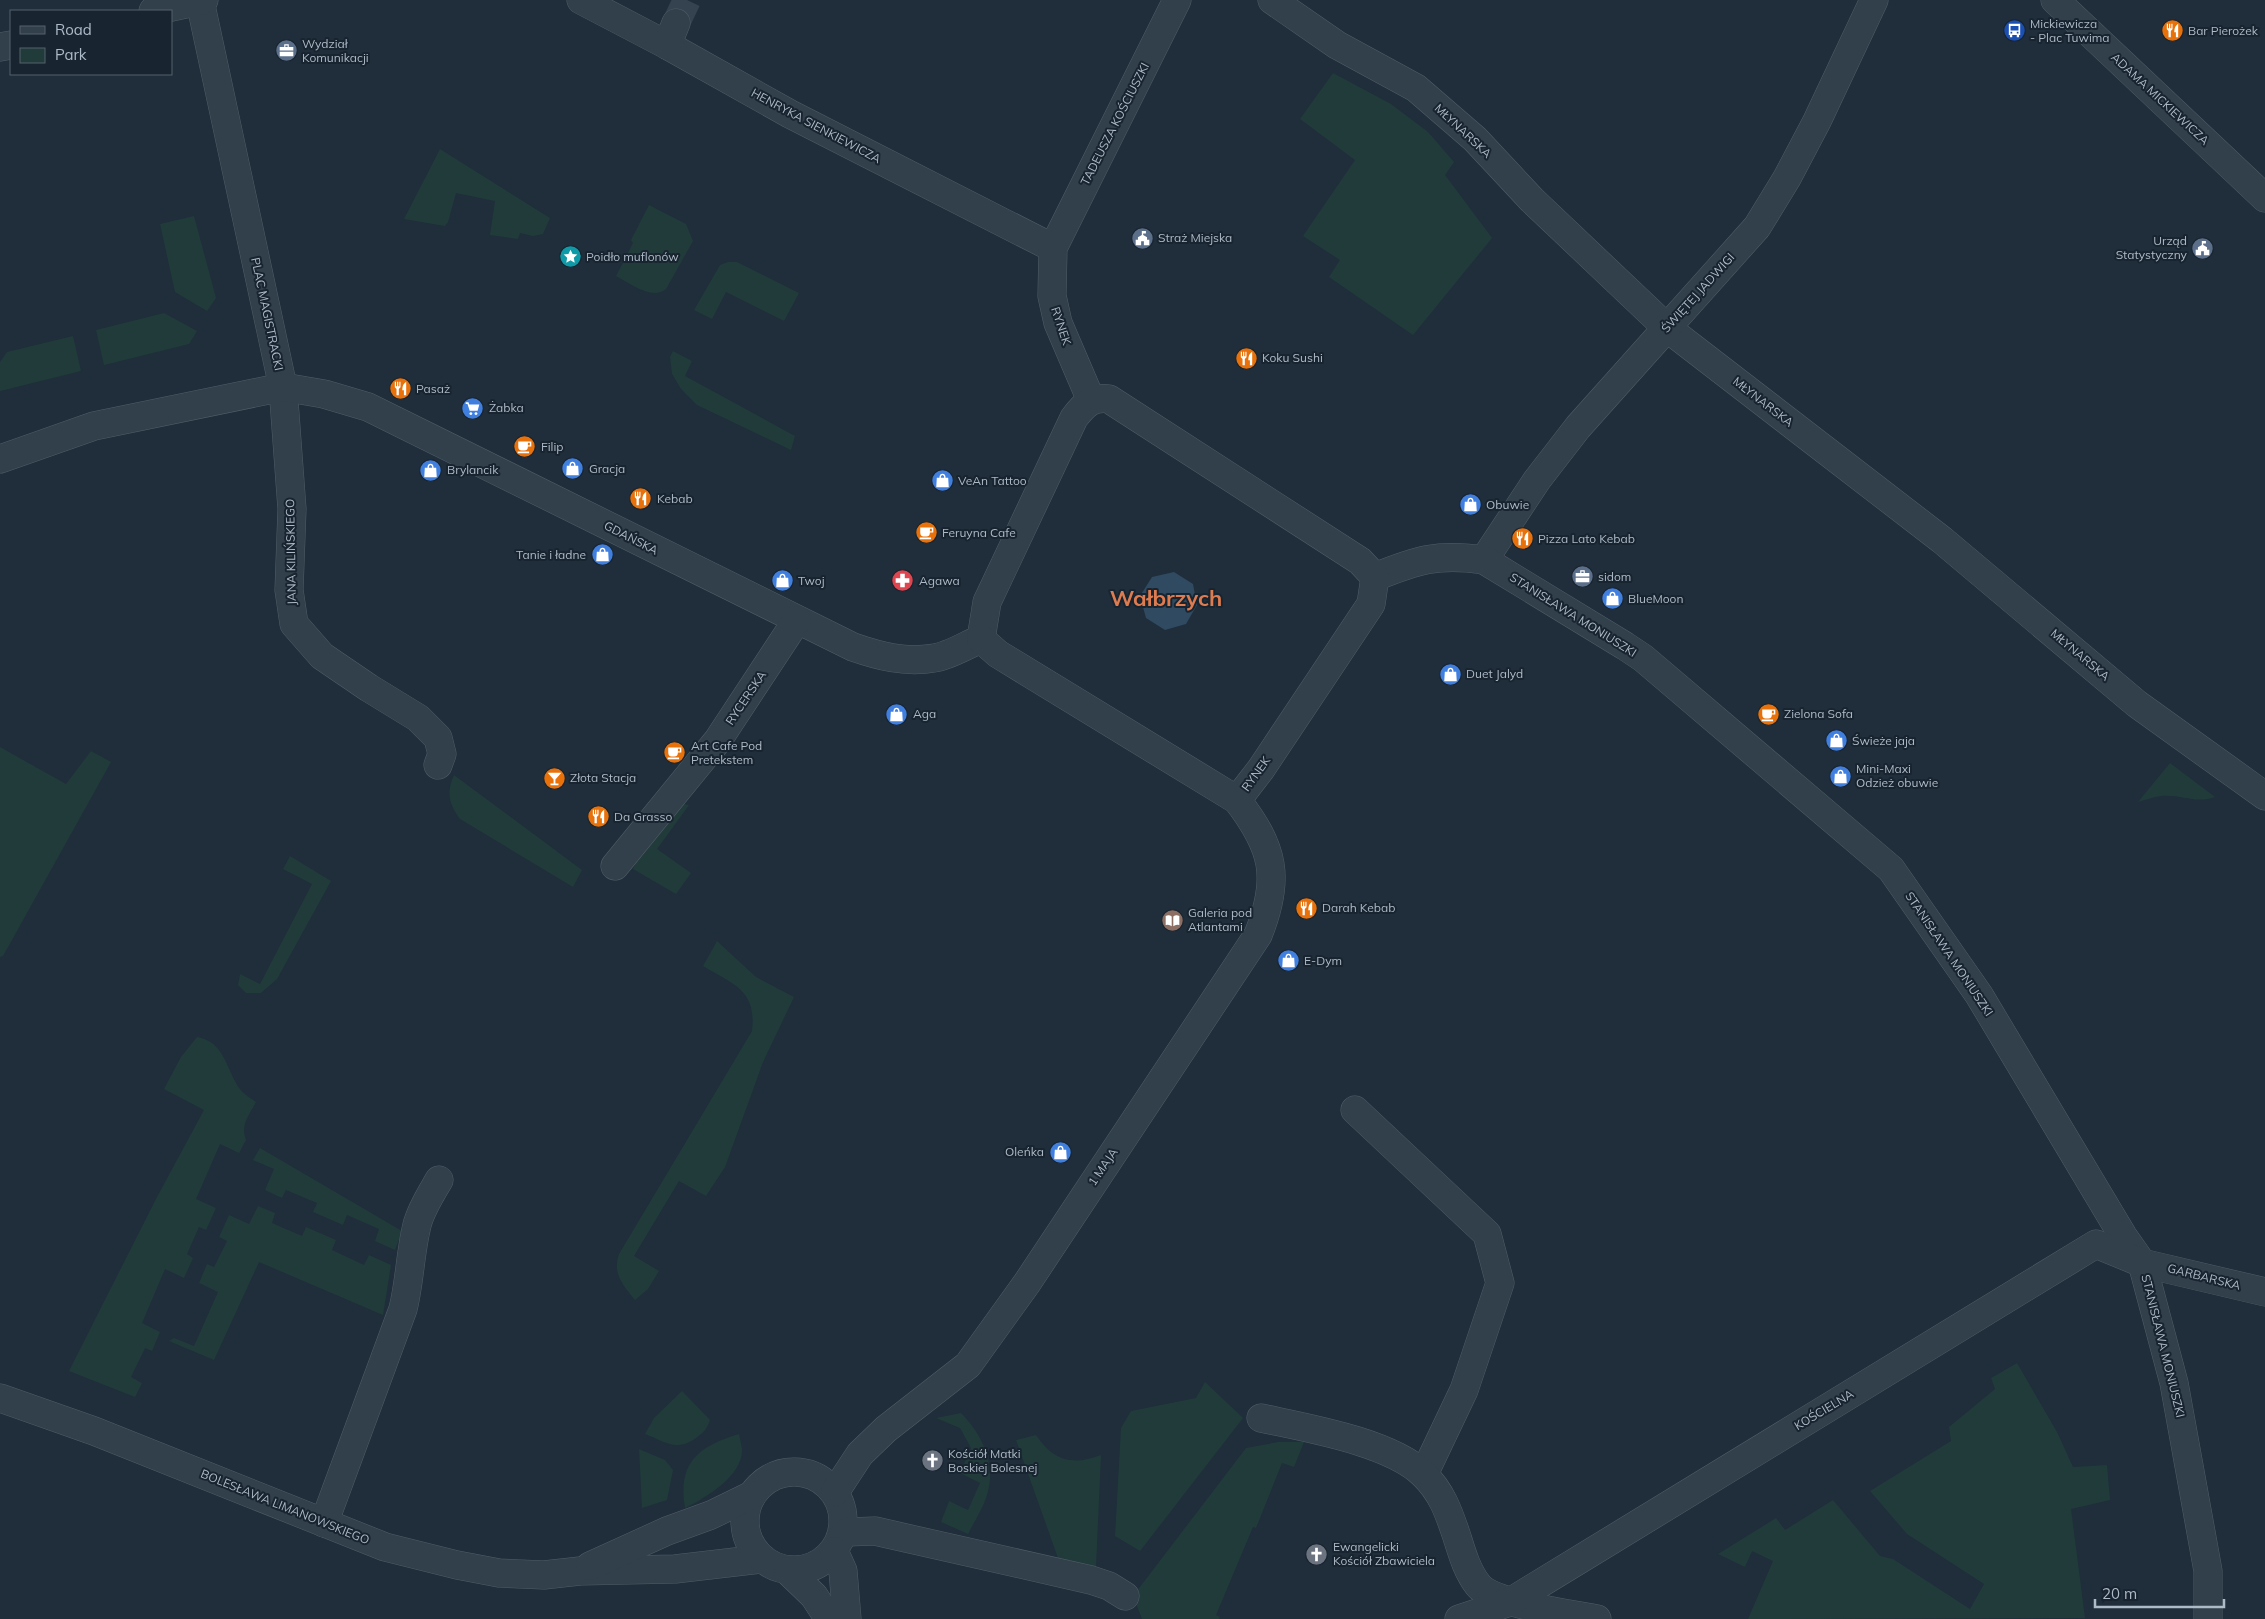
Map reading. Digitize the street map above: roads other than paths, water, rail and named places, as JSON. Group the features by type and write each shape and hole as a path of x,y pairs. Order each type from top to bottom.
{"street":[{"name":"HENRYKA SIENKIEWICZA","path":"581,0 672,34 790,114 1053,248"},
{"name":"TADEUSZA KOŚCIUSZKI","path":"1053,248 1177,0"},
{"name":"MŁYNARSKA","path":"1272,0 1337,45 1416,88 1475,139 1532,200 1667,328 1942,540 2138,704 2265,796"},
{"name":"ŚWIĘTEJ JADWIGI","path":"1484,560 1538,480 1578,427 1762,219 1787,178 1817,121 1874,0"},
{"name":"ADAMA MICKIEWICZA","path":"2055,0 2265,198"},
{"name":"PLAC MAGISTRACKI","path":"0,459 94,426 283,387 202,1 158,10"},
{"name":"RYNEK","path":"1053,248 1052,296 1058,323 1091,400"},
{"name":"GDAŃSKA","path":"283,387 324,394 368,407 853,647 881,657 910,660 935,658 981,639"},
{"name":"JANA KILIŃSKIEGO","path":"283,387 292,509 289,590 294,624 322,656 418,718 438,738 442,754 438,766"},
{"path":"981,639 987,602 1074,418 1091,400 1099,397 1109,399 1360,561 1375,577"},
{"name":"STANISŁAWA MONIUSZKI","path":"1375,577 1403,565 1436,557 1484,560 1625,646 1891,869 1979,996 2123,1236 2142,1263 2174,1383 2208,1571 2208,1619"},
{"name":"RYNEK","path":"981,639 998,654 1237,800 1261,769 1371,604 1375,577"},
{"name":"RYCERSKA","path":"614,866 718,740 797,620"},
{"name":"1 MAJA","path":"835,1492 860,1454 886,1429 968,1365 1027,1283 1258,935 1271,895 1272,875 1269,857 1256,824 1237,800"},
{"path":"1355,1110 1487,1234 1500,1283 1464,1390 1424,1474"},
{"path":"324,1523 403,1309 409,1286 417,1224 424,1205 439,1180"},
{"name":"KOŚCIELNA","path":"1510,1602 2096,1244 2142,1263"},
{"name":"GARBARSKA","path":"2142,1263 2265,1292"},
{"name":"BOLESŁAWA LIMANOWSKIEGO","path":"0,1398 94,1431 385,1547 490,1572 544,1575 580,1571 676,1569 761,1559"},
{"path":"1261,1418 1330,1433 1398,1456 1424,1474 1445,1502 1465,1561 1479,1586 1510,1602 1597,1619"},
{"path":"847,1619 838,1544 843,1513 835,1492 820,1478 802,1472 782,1473 764,1481 752,1495 745,1513 746,1531 749,1542 761,1559 774,1567 788,1571 806,1570 822,1563 838,1544 847,1532 875,1531 1091,1580 1126,1596"},
{"name":"BOLESŁAWA LIMANOWSKIEGO","path":"580,1571 667,1531 711,1515 752,1495"},
{"path":"788,1571 814,1596 829,1619"},
{"path":"1459,1619 1510,1602"}],"water":[{"path":"1174,572 1193,584 1197,605 1186,624 1165,630 1146,618 1140,596 1152,577"}],"tunnel":[{"path":"676,23 687,0"}],"place":[{"name":"Mickiewicza - Plac Tuwima","path":"2014,31"},
{"name":"Bar Pierożek","path":"2172,31"},
{"name":"Wydział Komunikacji","path":"286,51"},
{"name":"Straż Miejska","path":"1142,238"},
{"name":"Urząd Statystyczny","path":"2203,248"},
{"name":"Poidło muflonów","path":"570,257"},
{"name":"Koku Sushi","path":"1246,358"},
{"name":"Pasaż","path":"400,389"},
{"name":"Żabka","path":"473,408"},
{"name":"Filip","path":"525,447"},
{"name":"Gracja","path":"573,469"},
{"name":"Brylancik","path":"431,470"},
{"name":"VeAn Tattoo","path":"942,481"},
{"name":"Kebab","path":"641,499"},
{"name":"Obuwie","path":"1470,505"},
{"name":"Feruyna Cafe","path":"926,533"},
{"name":"Pizza Lato Kebab","path":"1522,539"},
{"name":"Tanie i ładne","path":"602,555"},
{"name":"sidom","path":"1582,577"},
{"name":"Twoj","path":"782,581"},
{"name":"Agawa","path":"903,581"},
{"name":"BlueMoon","path":"1612,599"},
{"name":"Duet Jalyd","path":"1450,674"},
{"name":"Aga","path":"897,714"},
{"name":"Zielona Sofa","path":"1768,714"},
{"name":"Świeże jaja","path":"1836,741"},
{"name":"Art Cafe Pod Pretekstem","path":"675,753"},
{"name":"Mini-Maxi Odzież obuwie","path":"1840,776"},
{"name":"Złota Stacja","path":"554,778"},
{"name":"Da Grasso","path":"598,817"},
{"name":"Darah Kebab","path":"1306,908"},
{"name":"Galeria pod Atlantami","path":"1172,920"},
{"name":"E-Dym","path":"1288,961"},
{"name":"Oleńka","path":"1060,1152"},
{"name":"Kościół Matki Boskiej Bolesnej","path":"932,1461"},
{"name":"Ewangelicki Kościół Zbawiciela","path":"1317,1554"}],"district":[{"name":"Wałbrzych","path":"1166,598"}]}
